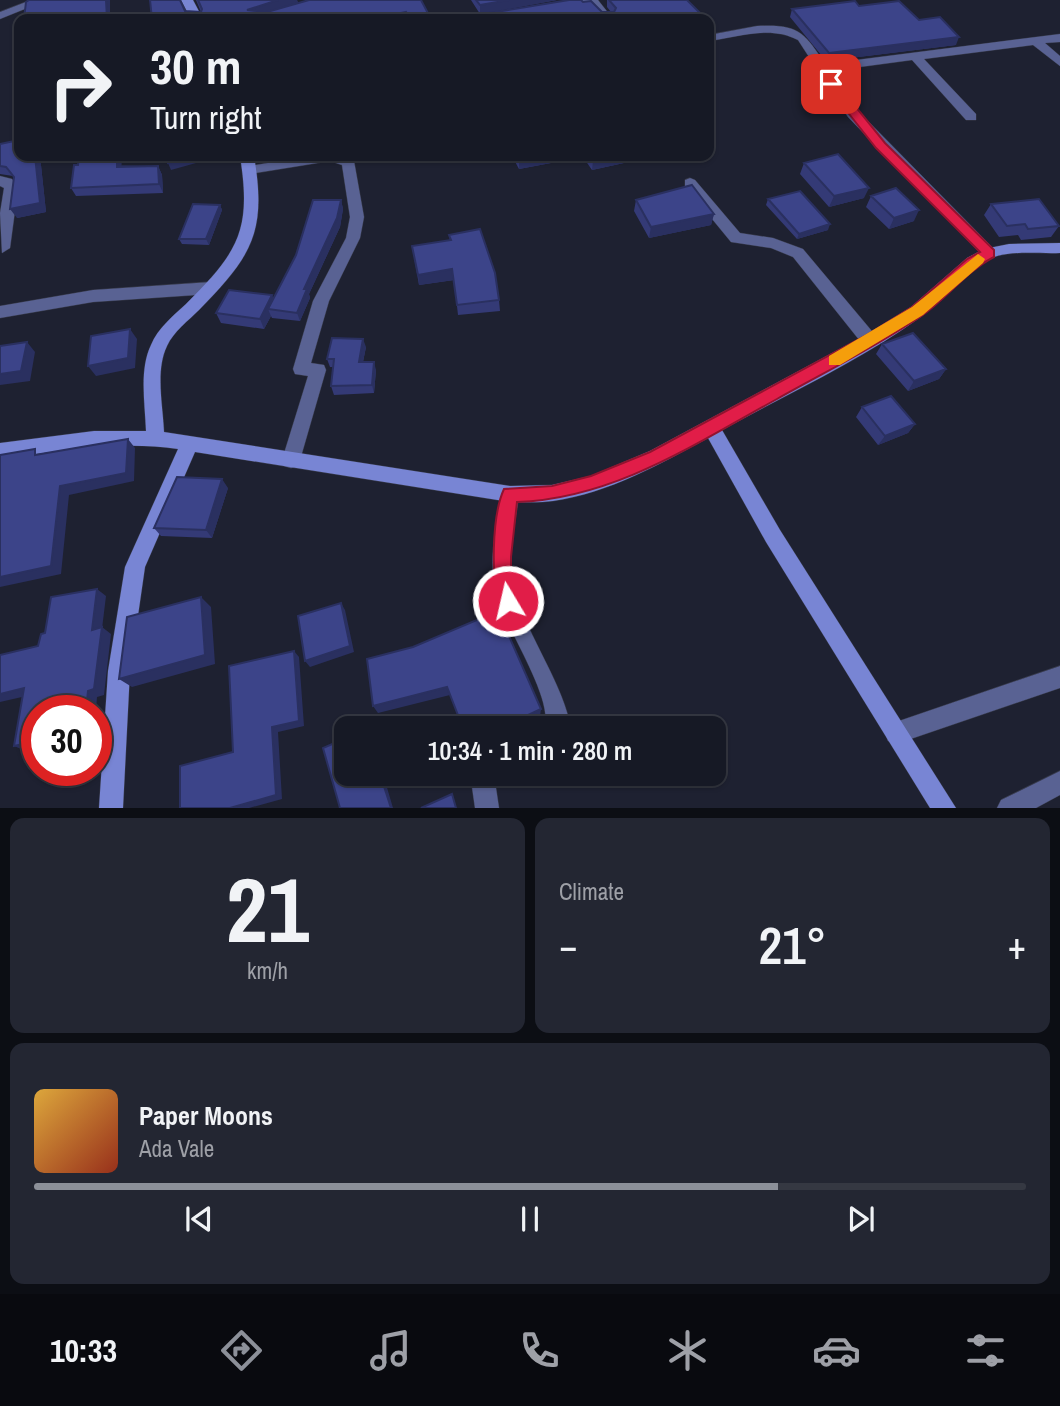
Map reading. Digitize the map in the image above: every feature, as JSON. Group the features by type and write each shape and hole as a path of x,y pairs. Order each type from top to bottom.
{"street":[{"path":"0,16 41,0"},
{"path":"548,7 591,0 603,14"},
{"path":"714,37 786,29 802,38 853,114 880,146 989,253"},
{"path":"821,68 1060,38"},
{"path":"1035,41 1060,62"},
{"path":"917,58 971,117"},
{"path":"155,438 156,353 167,332 239,256 249,235 254,215 249,163 276,161"},
{"path":"291,460 318,370 301,369 312,324 353,238 357,217 349,164 346,161"},
{"path":"0,181 7,182 11,188 2,248"},
{"path":"690,183 736,238 773,243 798,253 870,341"},
{"path":"0,451 94,439 155,438 510,494 552,493 593,484 712,428 870,341 917,311 972,262 989,253 1009,249 1060,247"},
{"path":"0,312 93,296 211,288"},
{"path":"712,428 779,547 944,807"},
{"path":"111,807 118,671 135,567 190,443"},
{"path":"510,494 502,579 508,601 555,699 558,716"},
{"path":"895,733 1060,677"},
{"path":"1009,807 1060,783"},
{"path":"485,786 487,807"}],"building":[{"path":"106,0 107,14 25,14 26,2"},
{"path":"150,0 180,0 185,11 201,12 198,0 278,0 247,10 267,12 309,0 421,0 428,14 406,12 151,14"},
{"path":"476,0 509,0 480,5"},
{"path":"569,0 591,1 602,12 614,12 616,8 609,0 687,0 701,14 483,14"},
{"path":"855,1 859,6 899,1 919,20 940,17 959,37 829,53 792,9"},
{"path":"14,141 14,161 36,161 40,203 10,209 14,177 6,167 0,166 0,144"},
{"path":"838,154 869,188 834,196 804,163"},
{"path":"78,161 117,161 117,167 158,166 159,184 71,188 74,165 78,165"},
{"path":"692,185 714,214 651,227 636,200"},
{"path":"896,188 919,210 894,218 871,196"},
{"path":"800,191 830,224 799,234 768,199"},
{"path":"1039,199 1059,226 1028,229 1025,224 1007,226 991,204"},
{"path":"313,200 341,200 337,218 304,289 307,289 297,313 268,309 296,255"},
{"path":"193,204 220,205 206,239 179,239"},
{"path":"480,229 495,273 499,300 457,305 452,269 418,275 412,246 451,240 449,235"},
{"path":"229,290 272,295 260,319 216,313"},
{"path":"130,329 128,358 88,366 91,336"},
{"path":"913,333 946,369 914,381 882,344"},
{"path":"332,338 363,339 359,362 374,362 372,385 331,386 334,359 327,359"},
{"path":"27,342 21,371 0,374 0,346"},
{"path":"891,396 915,424 885,436 862,407"},
{"path":"128,439 126,473 60,486 51,566 0,577 0,455 35,449 35,455"},
{"path":"177,477 222,479 206,530 154,528"},
{"path":"97,589 92,630 102,627 94,689 88,691 88,695 23,695 24,688 0,694 0,655 38,646 41,634 45,633 51,597"},
{"path":"201,597 205,655 119,679 127,617"},
{"path":"341,603 350,646 305,661 298,616"},
{"path":"498,611 541,709 526,716 458,716 447,687 373,706 367,659 413,647"},
{"path":"294,651 299,721 272,727 276,795 230,808 180,808 180,766 233,752 229,666"},
{"path":"21,705 21,744 14,746"},
{"path":"334,743 334,786 384,786 391,808 340,808 323,748"},
{"path":"452,794 456,808 421,808"}],"slow traffic":[{"path":"834,361 917,311 978,259"}],"route":[{"path":"508,601 502,579 502,557 510,494 552,493 593,484 656,457 870,341 917,311 972,262 989,253 880,146 831,84"}]}
